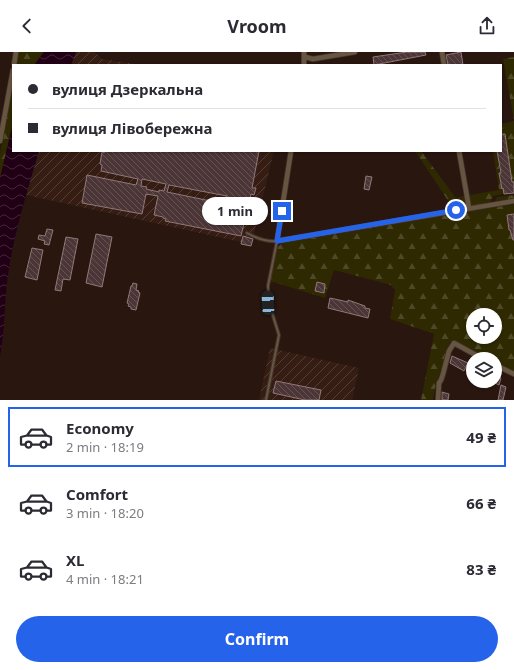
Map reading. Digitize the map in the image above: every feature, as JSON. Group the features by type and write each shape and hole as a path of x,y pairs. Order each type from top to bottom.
{"street":[{"path":"14,64 16,52"},
{"path":"304,55 313,59 355,52"},
{"path":"442,52 444,64"},
{"path":"0,141 12,75"},
{"path":"291,152 277,241 514,201"},
{"path":"459,152 469,208"},
{"path":"438,400 439,384 444,374 449,351 454,343 470,352"},
{"path":"502,368 514,374"}],"lane":[{"path":"247,233 271,242 277,241 268,286 268,303 279,335 266,400"}],"shaded area":[{"path":"76,52 95,52 102,59 137,64 71,64"},
{"path":"39,152 274,152 251,246 241,244 241,242 26,195"},
{"path":"270,348 359,368 352,400 259,400"}],"green space":[{"path":"19,52 44,52 35,64 16,64"},
{"path":"514,57 514,120 503,59"},
{"path":"12,88 12,127 0,178 0,154"},
{"path":"514,121 514,182 512,182 505,134 502,134 502,124"},
{"path":"416,152 422,152 456,198 464,196 466,207 453,208"},
{"path":"493,152 497,152 504,194 493,196 490,202 471,206 469,195 499,190"},
{"path":"514,195 514,198 495,201 497,197"},
{"path":"514,204 514,372 502,366 502,352 473,352 454,342 450,342 435,388 433,400 421,400 434,334 390,319 395,290 391,285 334,270 325,298 270,281 278,247 282,243"}],"water":[{"path":"44,52 76,52 71,64 35,64"},
{"path":"12,127 12,152 39,152 21,213 11,259 0,357 0,178"}],"building":[{"path":"407,52 425,52 426,55 379,64 374,64 373,57"},
{"path":"461,52 463,64 448,64 446,55"},
{"path":"502,134 505,134 512,182 514,182 514,193 504,194 499,173 501,173 497,152 502,152"},
{"path":"102,152 259,152 252,188 256,188 254,195 251,194 241,236 165,221 166,219 163,217 154,215 158,196 146,194 142,214 82,203 87,175 136,185 138,179 101,171 102,165 100,164","holes":["142,179 166,184 164,191 159,190 159,192 146,189 147,187 141,186","169,185 227,196 225,204 167,192"]},
{"path":"366,176 372,177 369,190 364,189"},
{"path":"514,214 513,240 509,230 507,215"},
{"path":"47,229 53,230 49,245 44,244 45,241 38,239 39,235 45,236"},
{"path":"96,234 112,237 102,287 86,283"},
{"path":"243,236 253,239 251,246 241,244"},
{"path":"66,237 78,239 70,280 63,279 61,291 55,290"},
{"path":"32,248 43,250 37,280 25,277"},
{"path":"317,282 325,284 324,293 315,291"},
{"path":"133,283 137,284 136,290 140,293 136,310 131,309 127,303"},
{"path":"330,298 348,302 348,300 365,306 365,308 370,309 368,318 328,308"},
{"path":"452,356 466,362 466,367 464,371 450,363"},
{"path":"276,381 321,390 319,400 305,400 273,393"},
{"path":"502,385 506,387 503,400 498,400 500,388 502,388"},
{"path":"442,392 449,394 448,400 442,400"}],"route":[{"path":"282,211 277,241 456,210"}]}
